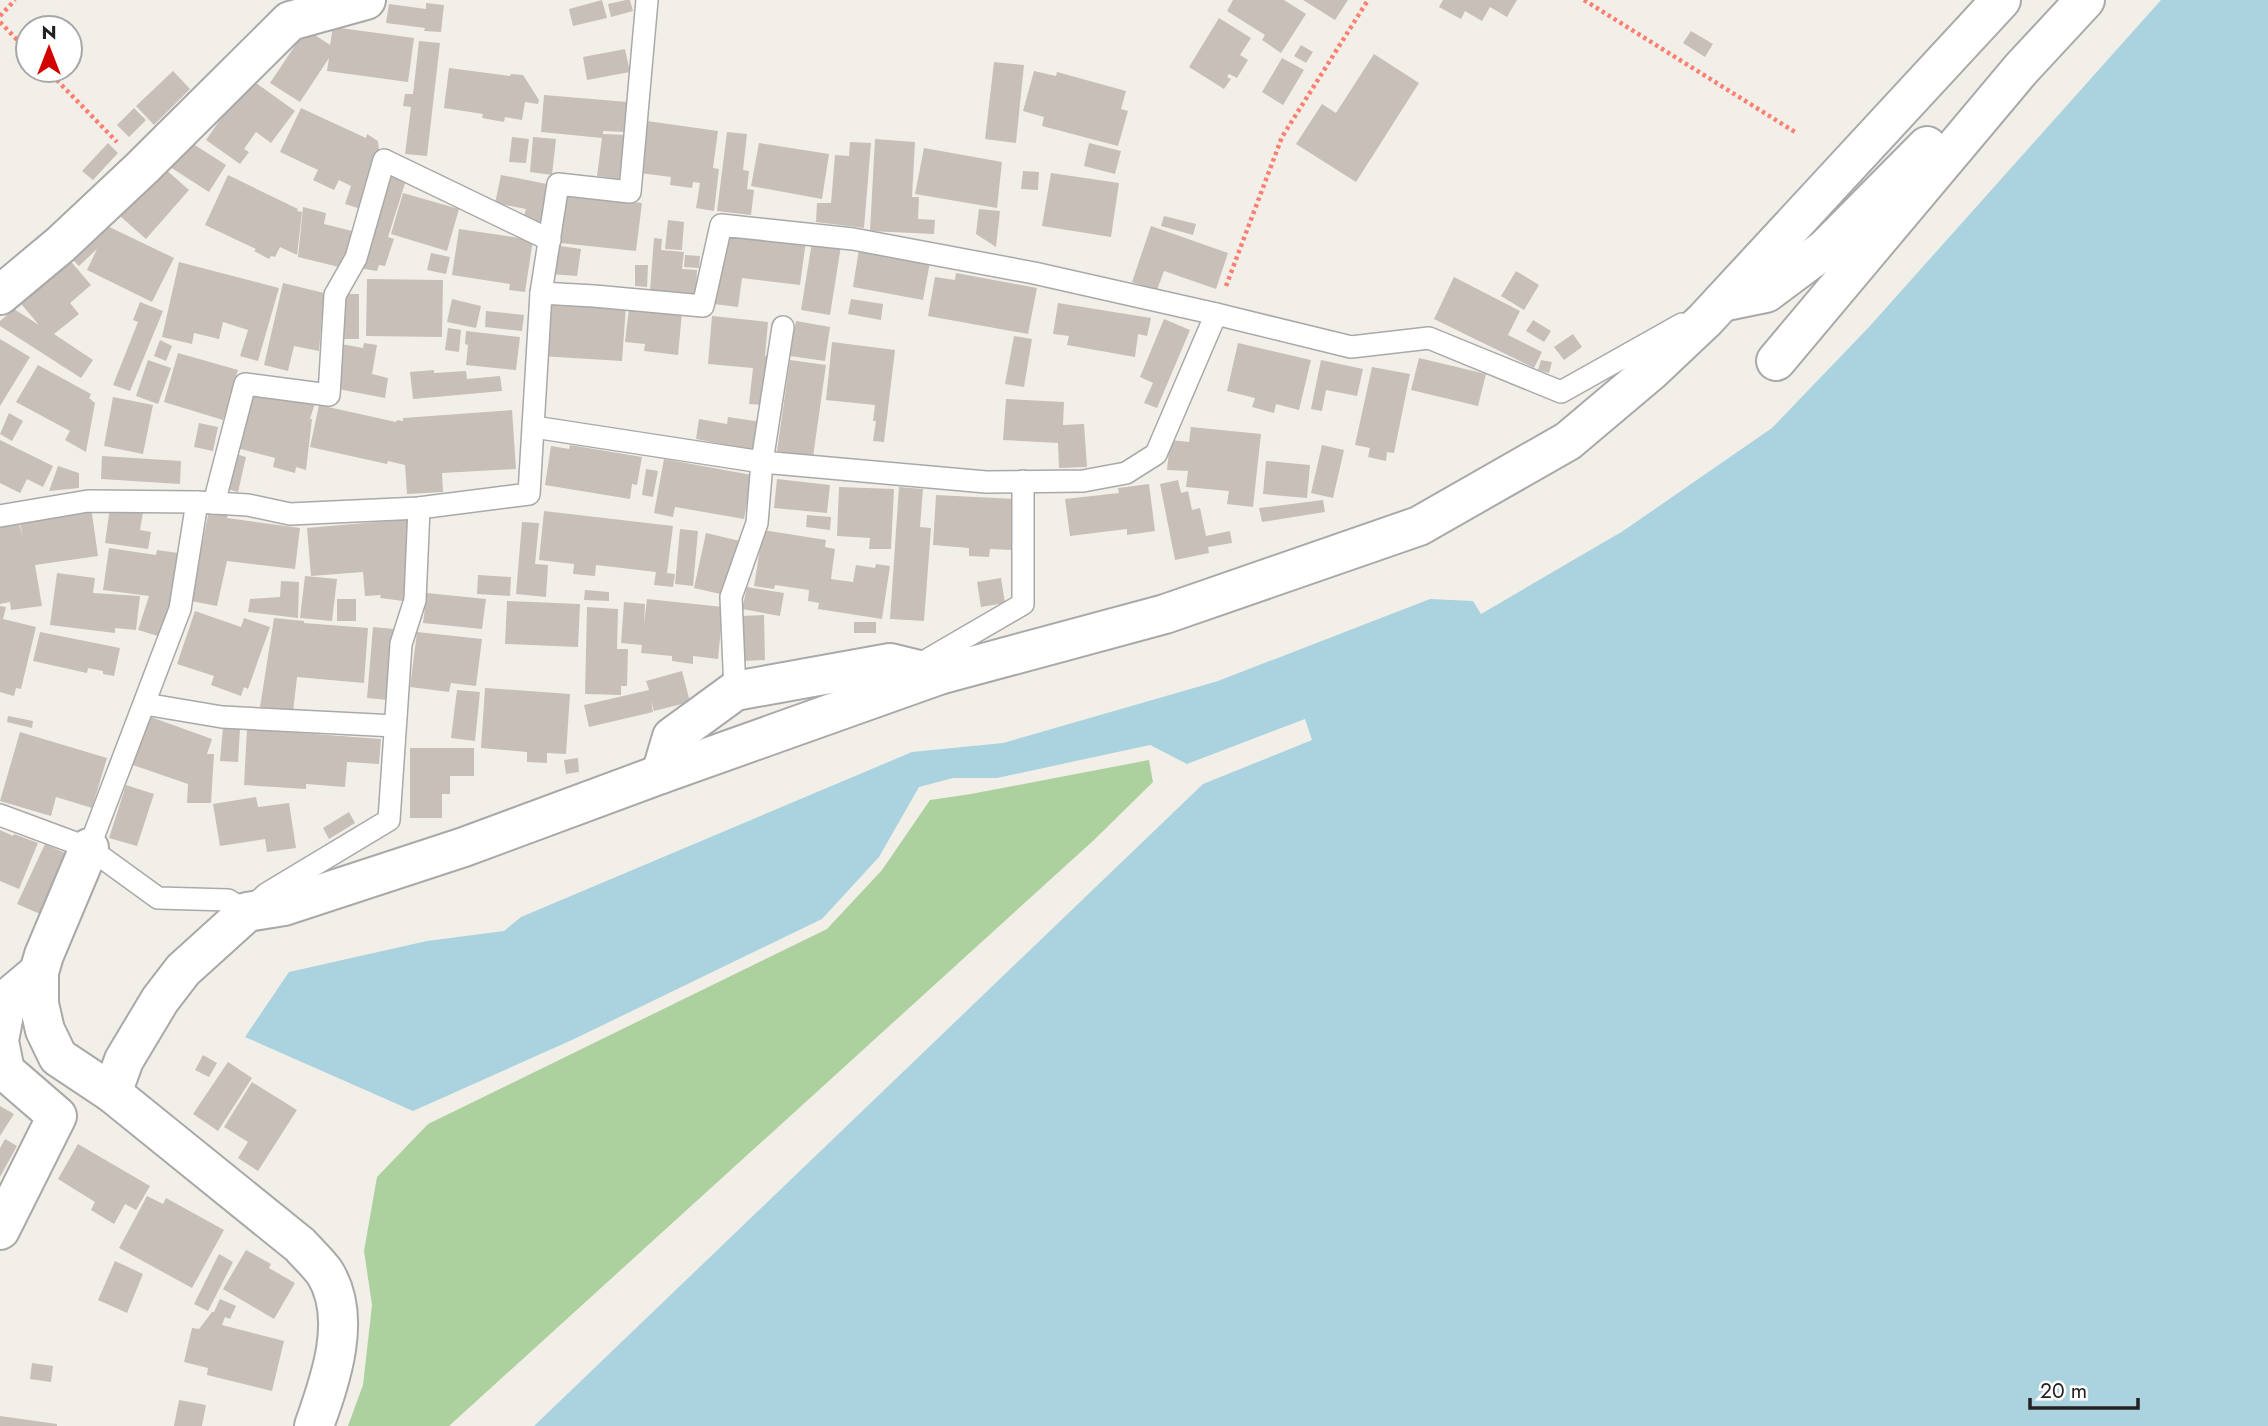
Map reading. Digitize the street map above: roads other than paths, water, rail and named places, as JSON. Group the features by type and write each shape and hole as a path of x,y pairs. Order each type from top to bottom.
{"street":[{"path":"0,295 60,245 142,168 290,22 366,0"},
{"path":"112,1093 124,1060 160,1000 183,970 247,912 284,906 451,851 926,672 1165,614 1419,526 1567,440 1651,371 1722,302 2001,0"},
{"path":"1776,361 2021,69 2085,0"},
{"path":"1722,302 1766,293 1825,250 1991,80 2021,69"},
{"path":"661,774 672,737 735,691 890,663 926,672"},
{"path":"89,848 39,972 38,1004 45,1030 58,1057 112,1093 300,1245 325,1274 335,1298 339,1319 335,1352 314,1426"},
{"path":"0,1035 8,999 39,972"},
{"path":"0,1046 5,1071 57,1116 0,1230"}],"lane":[{"path":"0,516 88,501 206,502 248,505 290,514 419,509 530,494 541,293 558,184 630,192 647,0"},
{"path":"89,848 180,609 206,502 245,384 329,395 335,295 356,258 384,160 550,240"},
{"path":"541,293 703,306 721,225 853,239 1034,273 1351,347 1430,338 1561,392 1722,302"},
{"path":"534,427 762,462 986,482 1083,481 1126,473 1156,454 1216,314"},
{"path":"735,691 731,597 757,523 762,462 783,327"},
{"path":"926,672 1023,604 1023,481"},
{"path":"0,815 89,848 158,898 228,900 247,912 267,894 389,820 401,644 415,600 419,509"},
{"path":"145,704 222,717 396,726"}],"water":[{"path":"2161,0 2268,0 2268,1426 534,1426 1203,784 1312,740 1305,719 1187,764 1150,745 997,778 953,778 919,787 879,857 822,919 572,1040 413,1111 245,1037 289,972 427,941 504,931 521,917 912,752 1003,743 1218,681 1430,599 1473,601 1481,614 1623,531 1772,428 1869,327"}]}
